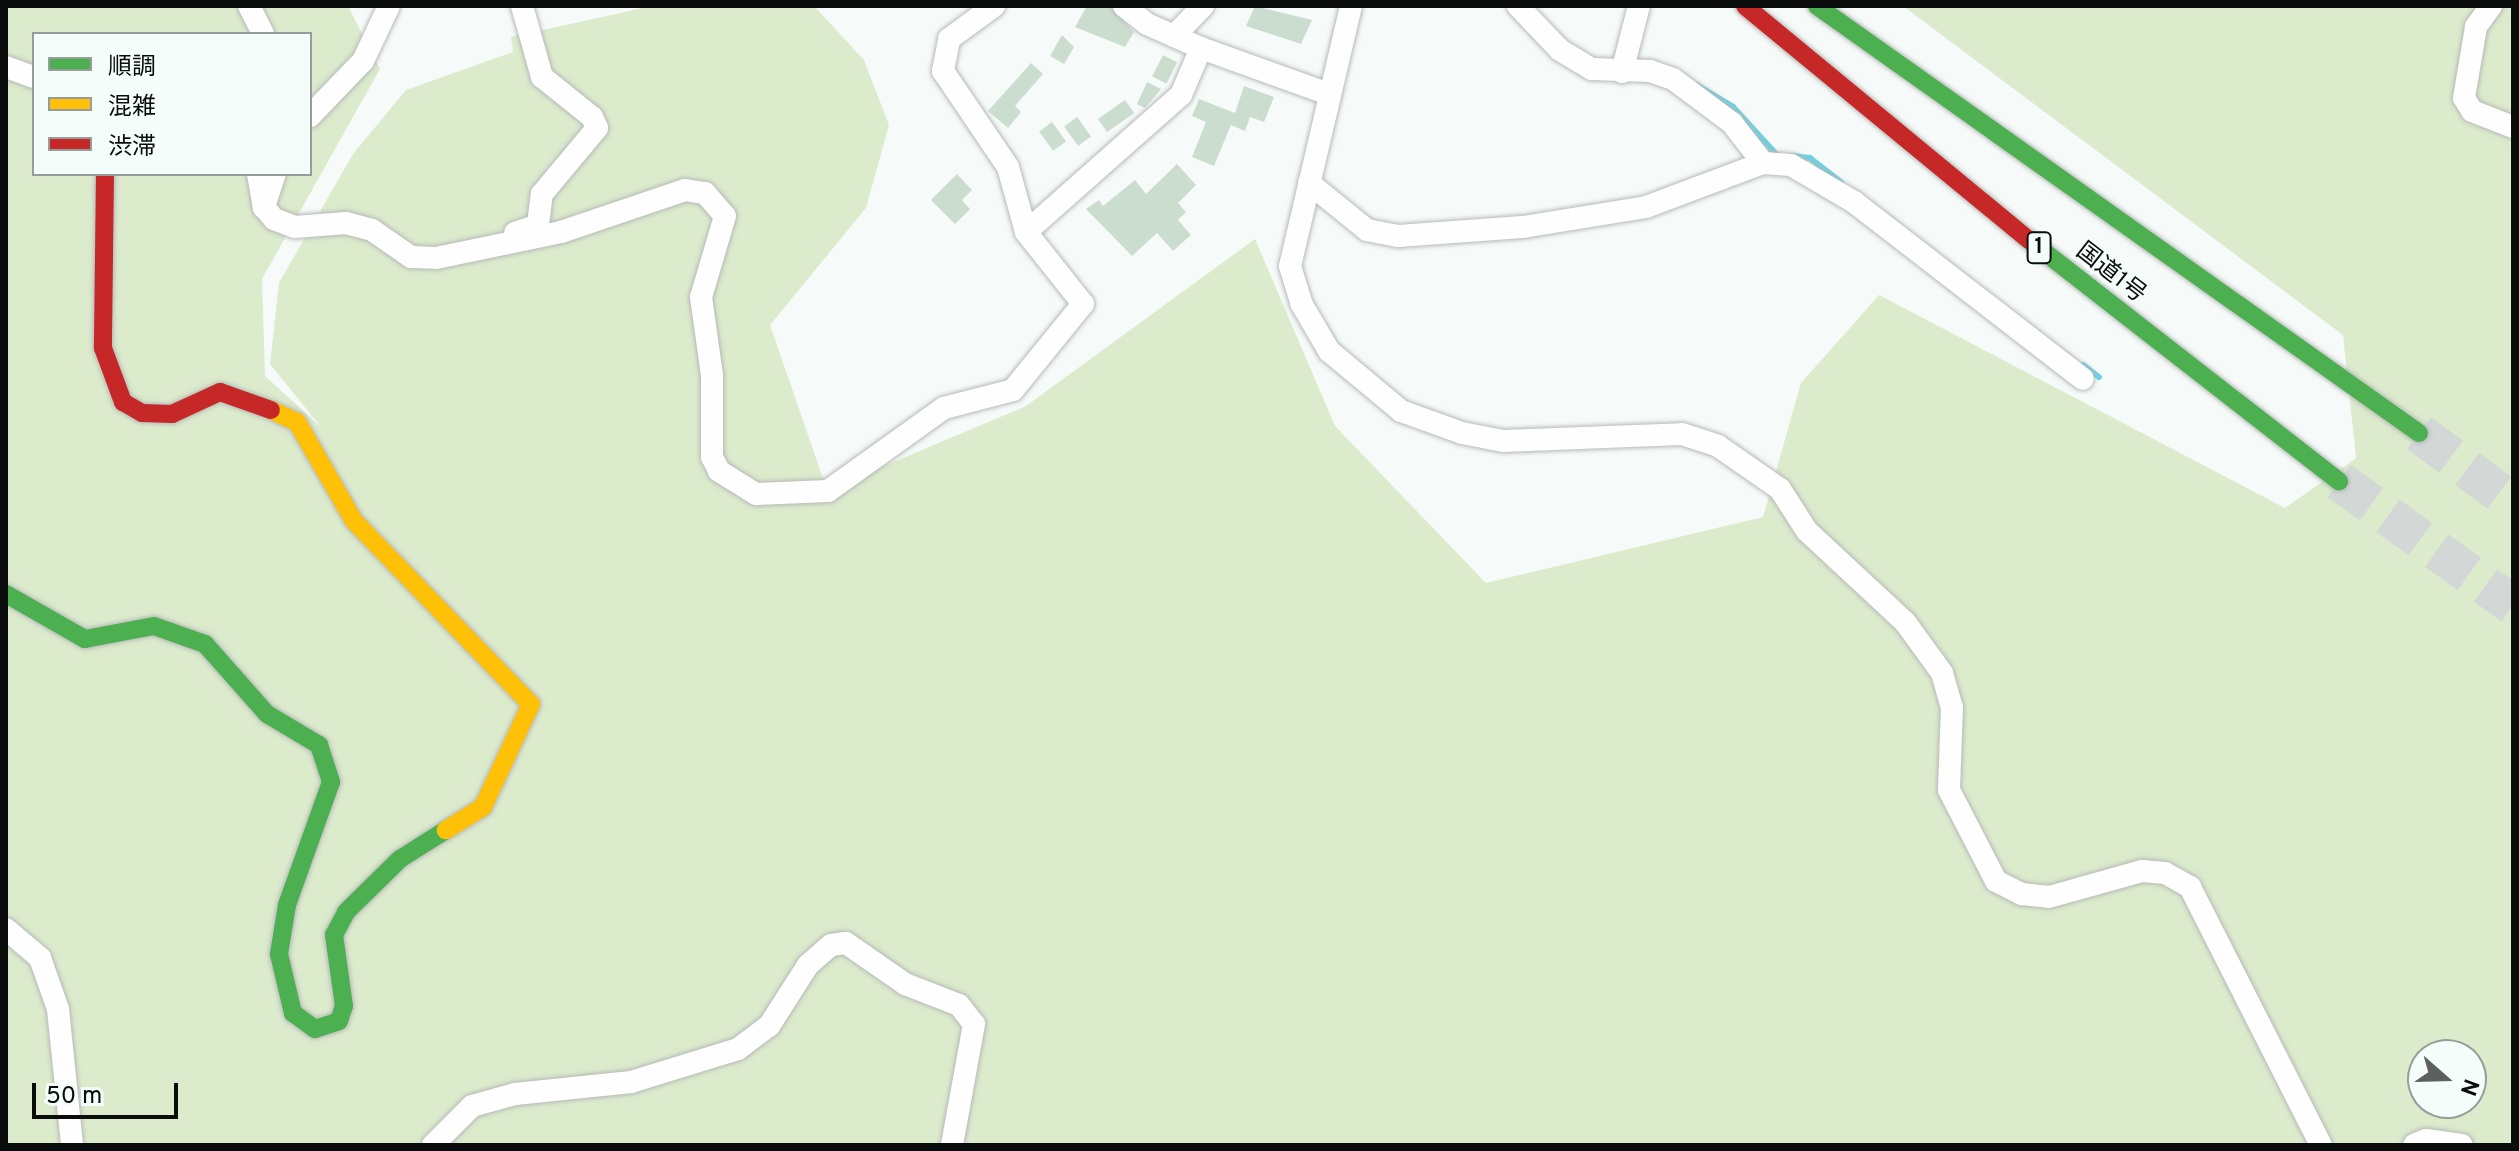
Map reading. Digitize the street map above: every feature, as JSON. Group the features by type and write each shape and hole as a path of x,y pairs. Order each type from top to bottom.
{"main road":[{"name":"国道1号","path":"1745,6 2081,283 2339,481"},
{"name":"国道1号","path":"1817,6 2419,433"},
{"path":"6,594 85,639 154,626 205,644 267,714 319,745 331,782 287,905 279,954 293,1013 315,1029 339,1021 344,1006 334,935 346,912 400,859 483,807 530,717 531,704 354,521 297,422 236,393 220,392 172,414 142,413 123,402 103,348 105,176"}],"street":[{"path":"249,6 262,32"},
{"path":"312,114 363,61 389,6"},
{"path":"466,253 538,225 542,194 597,128 592,117 542,77 522,6"},
{"path":"258,176 264,207 295,227 346,223 372,230 411,257 466,253 561,232 685,190 705,193 725,216 701,297 712,375 712,457 719,471 756,494 794,496 828,491 944,408 1013,390 1083,304 1026,232 1008,167 943,71 949,39 994,6"},
{"path":"1124,6 1201,48 1329,94"},
{"path":"1174,36 1203,6"},
{"path":"1351,6 1290,266 1301,303 1329,351 1364,386 1401,411 1503,441 1682,434 1718,446 1780,489 1807,531 1905,622 1942,673 1952,707 1949,790 1996,881 2022,894 2049,897 2142,871 2165,873 2190,887 2321,1145"},
{"path":"1518,6 1560,50 1592,69 1673,79 1732,123 1763,163"},
{"path":"1622,72 1639,6"},
{"path":"2491,6 2476,27 2464,98 2472,111 2513,127"},
{"path":"1026,232 1181,95 1201,48"},
{"path":"6,67 32,76"},
{"path":"1309,183 1335,210 1367,230 1398,236 1523,227 1646,207 1763,163 1791,165 1854,202 2083,379"},
{"path":"264,207 274,176"},
{"path":"6,929 40,958 58,1009 72,1145"},
{"path":"433,1145 472,1106 515,1094 631,1082 738,1049 769,1026 808,965 831,945 846,943 905,984 959,1005 974,1024 952,1145"},
{"path":"2414,1145 2426,1140 2462,1145"}],"green space":[{"path":"6,6 348,6 380,69 262,279 265,376 321,427 270,364 279,283 353,154 406,90 513,52 511,37 652,6 814,6 864,60 889,125 866,208 770,325 827,490 1026,406 1255,239 1335,426 1486,583 1763,517 1801,383 1879,295 2285,508 2356,458 2343,335 1903,6 2513,6 2513,1145 6,1145"}],"building":[{"path":"1087,6 1110,6 1134,32 1125,47 1075,27"},
{"path":"1255,6 1312,20 1301,44 1246,26"},
{"path":"1062,35 1074,47 1064,64 1050,56"},
{"path":"1163,55 1177,62 1166,84 1152,76"},
{"path":"1031,63 1043,74 1015,106 1021,112 1008,128 988,111"},
{"path":"1147,82 1161,89 1145,108 1137,104"},
{"path":"1244,86 1274,97 1264,122 1250,117 1245,131 1231,125 1214,166 1192,157 1206,122 1192,116 1199,99 1235,113"},
{"path":"1125,100 1134,113 1107,132 1098,119"},
{"path":"1077,117 1091,136 1078,146 1064,126"},
{"path":"1052,122 1066,141 1053,151 1039,131"},
{"path":"1177,164 1196,185 1178,203 1186,212 1178,220 1191,235 1173,251 1157,233 1132,256 1086,209 1099,200 1103,206 1135,180 1146,194"},
{"path":"957,174 972,190 962,200 970,209 955,224 931,200"}],"waterway":[{"path":"1697,85 1733,107 1777,155"},
{"path":"1792,156 1810,158 1841,182"},
{"path":"2083,365 2099,377"}],"tunnel":[{"path":"2419,433 2513,503"},
{"path":"2339,481 2513,605"}],"traffic: fast":[{"path":"1817,6 2419,433"},
{"path":"2029,240 2339,481"},
{"path":"6,594 85,639 154,626 205,644 267,714 319,745 331,782 287,905 279,954 293,1013 315,1029 339,1021 344,1006 334,935 346,912 400,859 446,830"}],"traffic: slow":[{"path":"271,410 297,422 354,521 531,704 483,807 446,830"}],"traffic: jam":[{"path":"1745,6 2029,240"},
{"path":"105,176 103,348 123,402 142,413 172,414 220,392 271,410"}]}
